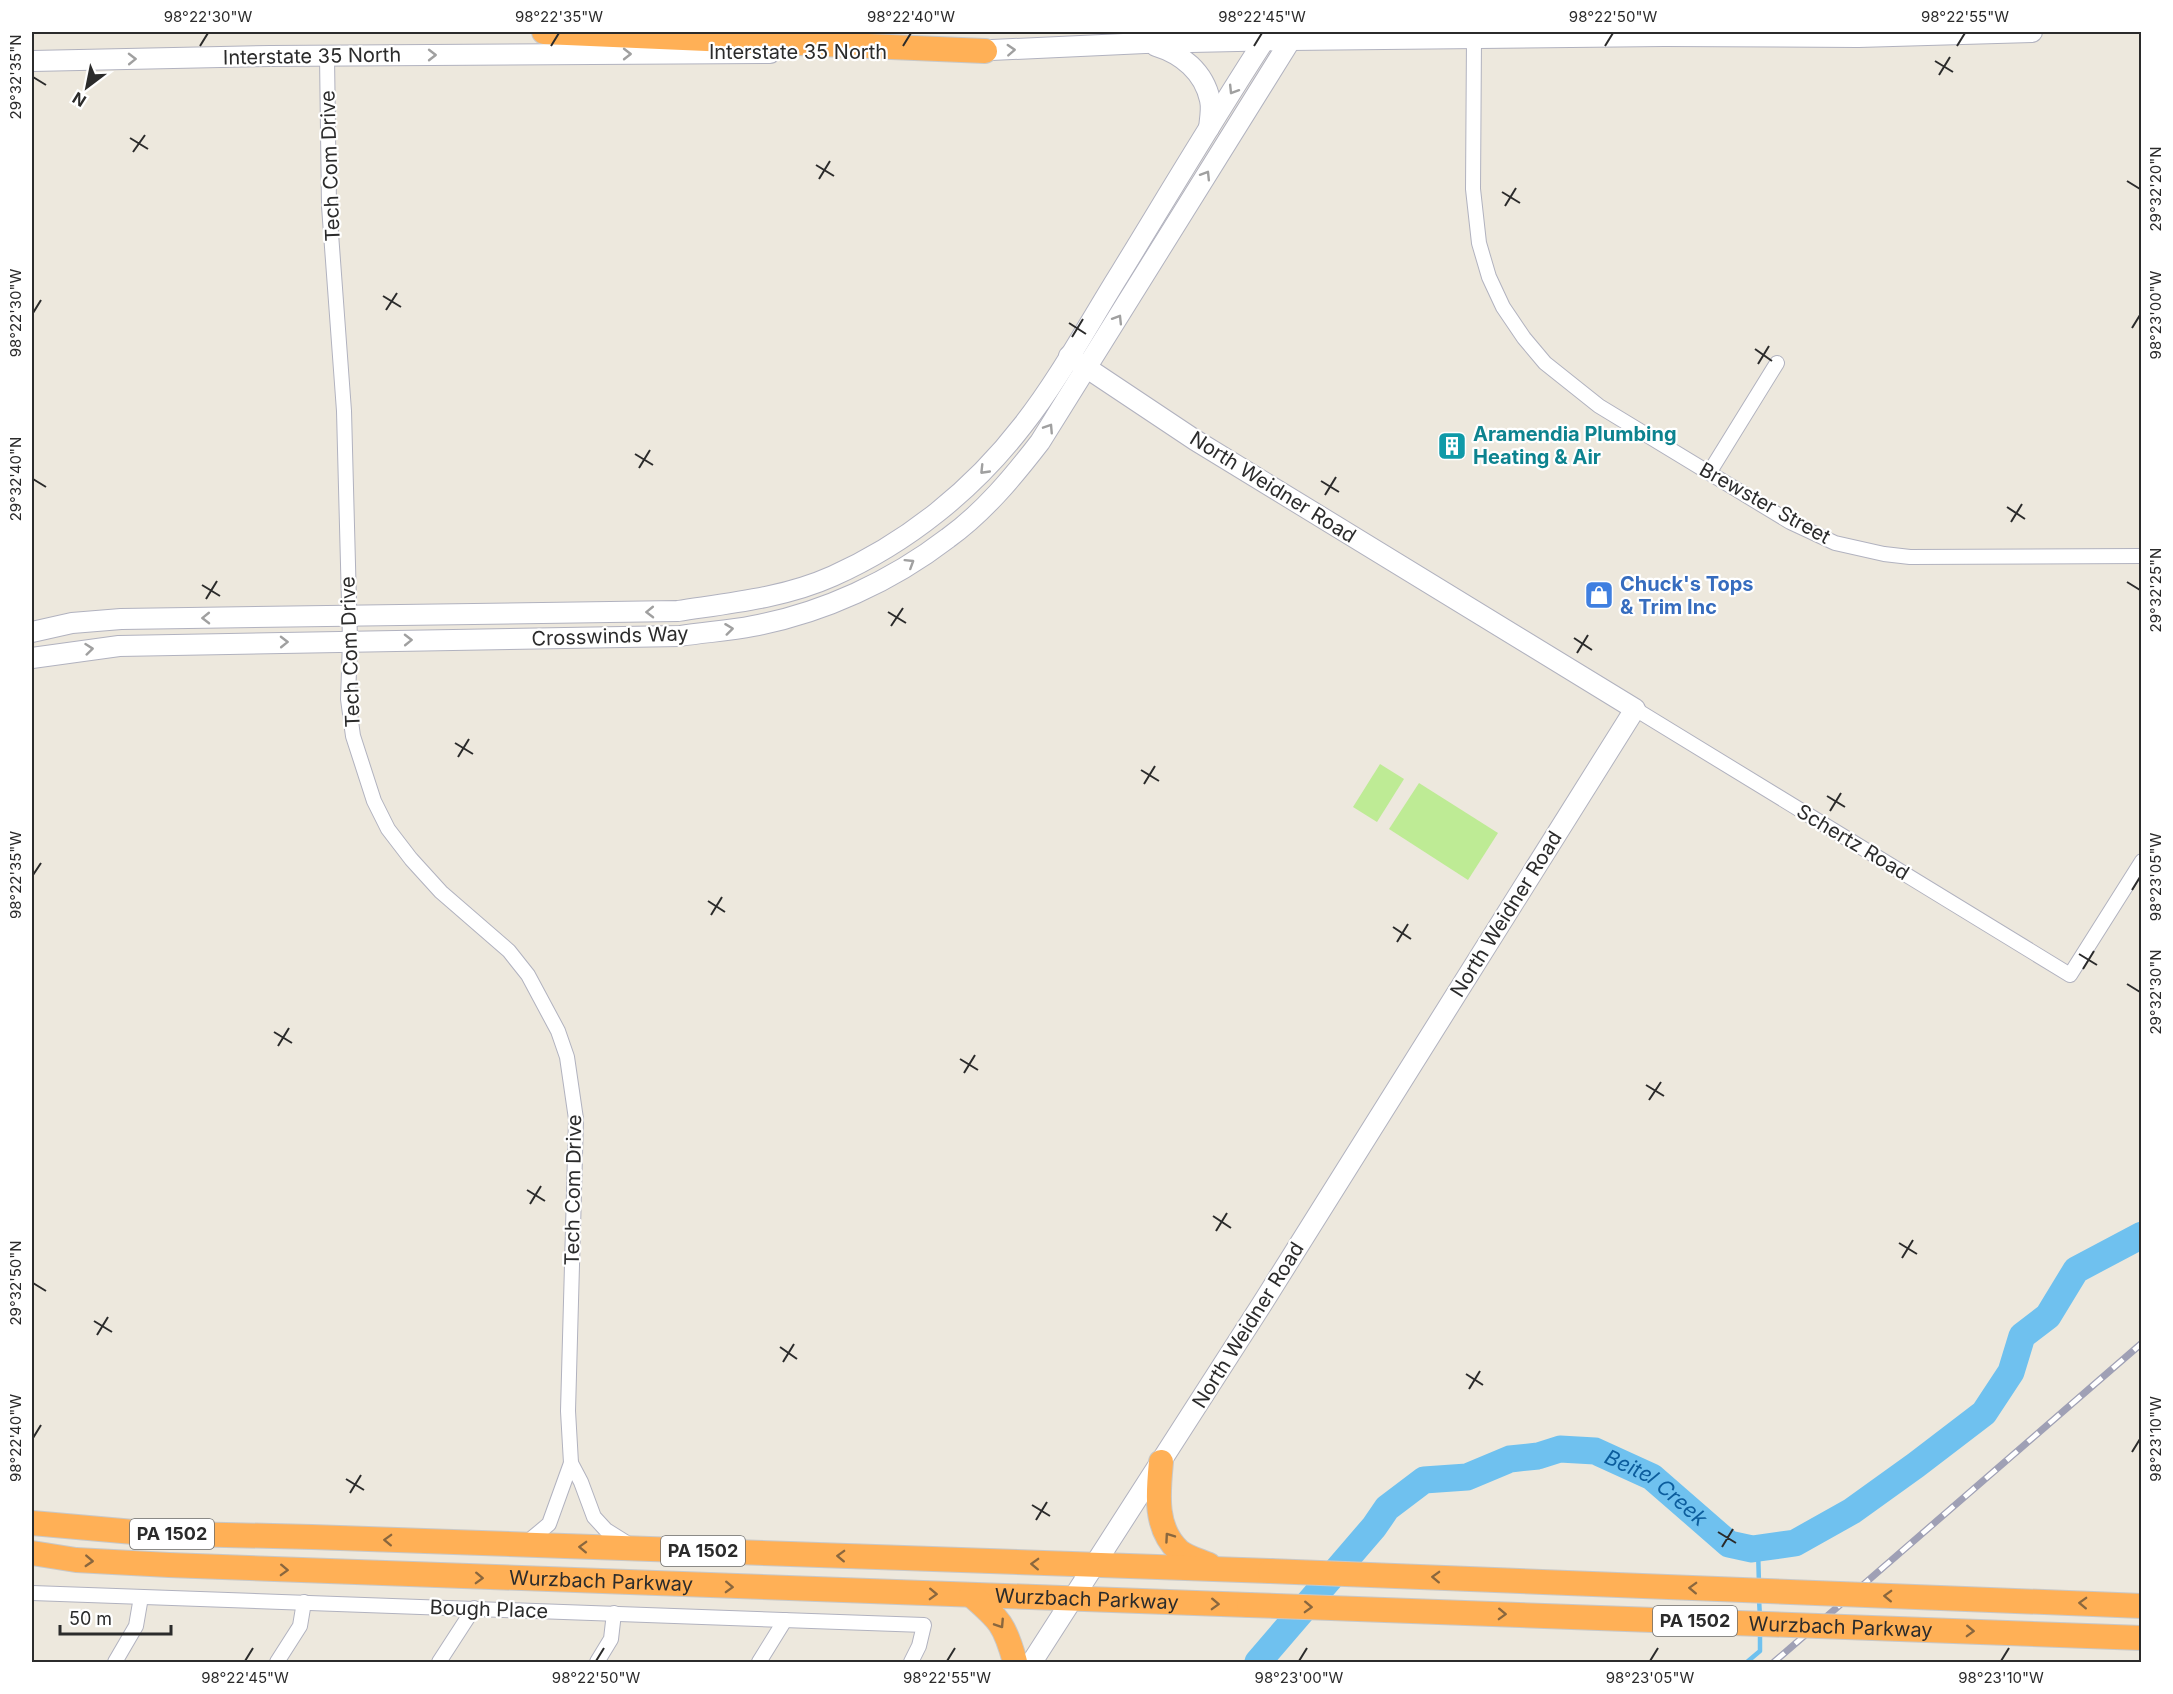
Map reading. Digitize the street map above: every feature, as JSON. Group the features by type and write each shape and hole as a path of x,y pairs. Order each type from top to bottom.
{"highway":[{"path":"544,32 985,51"},
{"path":"1161,1462 1158,1495 1163,1528 1180,1552 1216,1569"},
{"name":"Wurzbach Parkway","path":"32,1523 145,1533 1216,1569 2142,1606"},
{"name":"Wurzbach Parkway","path":"32,1553 76,1560 181,1566 2142,1638"},
{"path":"971,1595 998,1618 1008,1637 1015,1662"}],"main road":[{"path":"1194,42 1216,32"},
{"name":"Interstate 35 North","path":"32,62 327,56 985,51 1194,42 1267,36 1858,37 2032,32"},
{"path":"1070,356 1267,36"},
{"path":"1088,368 1293,36"},
{"path":"1145,43 1182,57 1197,72 1210,101 1209,128"},
{"name":"North Weidner Road","path":"1032,1662 1161,1462 1635,709 1195,440 1070,356"},
{"name":"Crosswinds Way","path":"32,632 72,623 121,619 678,611 747,601 790,591 830,577 874,555 906,536 969,485 1006,447 1025,423 1070,356"},
{"name":"Crosswinds Way","path":"32,658 119,646 680,636 754,626 801,613 880,582 949,538 1019,469 1040,442 1088,368"},
{"path":"830,577 841,599"}],"street":[{"name":"Brewster Street","path":"1474,38 1473,189 1479,243 1489,277 1503,307 1524,338 1545,363 1564,380 1599,406 1790,522 1835,543 1866,551 1910,557 2142,556"},
{"name":"Tech Com Drive","path":"327,56 329,206 344,411 350,641 348,699 353,736 374,801 388,829 441,892 516,959 542,998 567,1056 576,1119 568,1411 572,1463 594,1517 606,1530 637,1549"},
{"path":"1709,473 1777,363"},
{"name":"Schertz Road","path":"1635,709 2070,975 2142,861"},
{"name":"Tech Com Drive","path":"524,1545 549,1524 572,1463"},
{"name":"Bough Place","path":"32,1593 924,1625 919,1646 911,1662"},
{"path":"115,1662 136,1626 141,1597"},
{"path":"277,1662 300,1626 304,1602"},
{"path":"439,1662 474,1608"},
{"path":"597,1662 611,1639 614,1614"},
{"path":"759,1662 785,1620"}],"green space":[{"path":"1380,764 1404,779 1377,822 1353,807"},
{"path":"1419,783 1498,833 1468,880 1389,829"}],"waterway":[{"name":"Beitel Creek","path":"1258,1662 1374,1527 1387,1508 1424,1480 1467,1477 1510,1459 1538,1456 1560,1449 1595,1451 1652,1477 1729,1544 1752,1549 1795,1543 1852,1511 1984,1413 2011,1372 2022,1336 2048,1316 2076,1270 2142,1235"},
{"path":"1758,1548 1759,1585"},
{"path":"1759,1599 1760,1618"},
{"path":"1747,1662 1760,1651 1760,1632"}],"railway":[{"path":"1774,1662 2142,1343"}],"place":[{"name":"Aramendia Plumbing Heating & Air","path":"1452,446"},
{"name":"Chuck's Tops & Trim Inc","path":"1599,595"}]}
